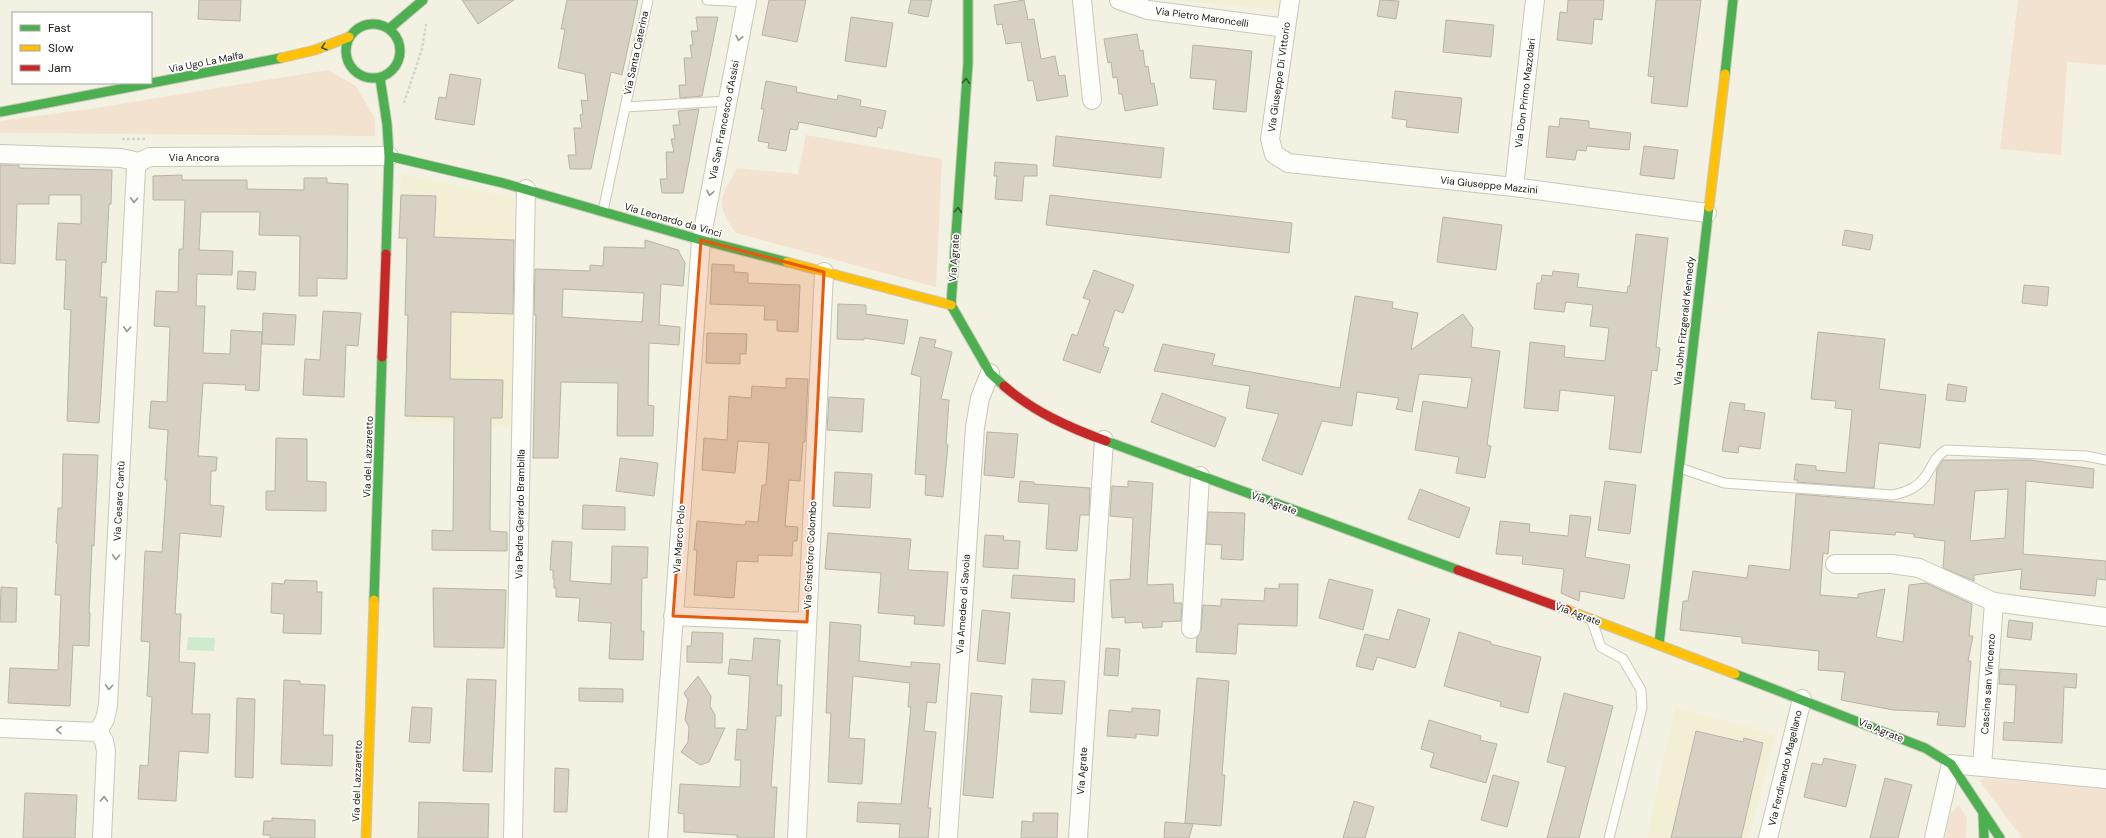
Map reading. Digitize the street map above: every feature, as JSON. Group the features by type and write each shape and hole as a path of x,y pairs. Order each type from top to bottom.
{"main road":[{"path":"349,37 346,46 348,63 354,71 362,76 371,78 380,78 388,74 399,60 400,43 390,28 423,0"},
{"name":"Via Agrate","path":"968,0 968,63 951,305 990,373 1013,394 1040,412 1068,426 1104,440 1659,644 1918,745 1951,764 2000,838"},
{"name":"Via John Fitzgerald Kennedy","path":"1659,644 1707,213 1733,0"},
{"name":"Via Ugo La Malfa","path":"0,112 219,72 298,54 349,37 354,30 363,25 372,23 381,24 390,28"},
{"name":"Via Ugo La Malfa","path":"298,54 318,59"},
{"path":"337,62 348,63"},
{"name":"Via del Lazzaretto","path":"366,838 389,156 385,108 380,78"},
{"name":"Via Leonardo da Vinci","path":"389,156 412,160 526,189 701,240 951,305"},
{"path":"1983,814 1984,838"}],"street":[{"path":"1082,0 1092,100"},
{"name":"Via Pietro Maroncelli","path":"1119,0 1148,10 1286,28"},
{"name":"Via Giuseppe Di Vittorio","path":"1274,154 1270,139 1290,0"},
{"name":"Via Don Primo Mazzolari","path":"1514,187 1536,0"},
{"name":"Via San Francesco d'Assisi","path":"701,240 747,1"},
{"name":"Via Ancora","path":"0,154 121,158 139,162 150,157 389,156"},
{"name":"Via Giuseppe Mazzini","path":"1274,154 1288,163 1514,187 1707,213"},
{"name":"Via Cesare Cantù","path":"98,732 105,719 108,705 136,169 139,162"},
{"name":"Via Padre Gerardo Brambilla","path":"513,838 526,189"},
{"name":"Via Marco Polo","path":"658,838 701,240"},
{"name":"Via Cristoforo Colombo","path":"798,838 824,272"},
{"name":"Via Amedeo di Savoia","path":"948,838 975,427 980,398 990,373"},
{"name":"Via Agrate","path":"1078,838 1104,440"},
{"path":"1191,630 1200,476"},
{"path":"1835,564 1892,564 1919,568 1994,602 2106,617"},
{"name":"Cascina san Vincenzo","path":"1982,767 1994,602"},
{"path":"673,616 807,622"},
{"name":"Via Ferdinando Magellano","path":"1768,838 1802,699"},
{"path":"0,728 98,732 104,741 106,752 102,838"},
{"path":"1934,838 1951,764"},
{"name":"Via Agrate","path":"1951,764 2106,779"}],"lane":[{"name":"Via Santa Caterina","path":"602,211 648,0"},
{"path":"707,0 747,1"},
{"name":"Via Santa Caterina","path":"625,107 727,101"},
{"path":"1678,467 1724,483 1893,495 1910,490 1925,477 1936,456 1946,450 2086,456 2106,460"},
{"path":"1592,619 1601,647 1623,659 1640,690 1642,708 1609,838"}],"path":[{"path":"385,108 405,103 422,49 426,20"},
{"path":"115,139 147,139"}],"highlighted area":[{"path":"701,240 824,272 807,622 673,616"}],"shaded area":[{"path":"1174,0 1280,0 1278,10"},
{"path":"2018,0 2106,0 2106,65 2067,62 2061,155 2000,149"},
{"path":"328,70 356,86 375,119 375,136 0,133 0,121 96,108"},
{"path":"806,135 942,159 936,287 736,233 724,214 722,200 723,194 737,168 798,174"},
{"path":"401,174 513,197 514,240 511,427 406,422 407,326 405,315 407,257 399,238"},
{"path":"188,637 215,638 214,651 187,650"},
{"path":"1675,707 1776,735 1748,838 1647,838"},
{"path":"1984,778 2106,789 2106,838 2022,838 1979,780"},
{"path":"1959,805 1967,818 1966,838 1945,838 1950,813"}],"building":[{"path":"199,0 241,0 240,21 198,19"},
{"path":"462,0 514,0 478,24"},
{"path":"567,0 638,0 622,75 611,72 591,169 570,169 568,155 576,155 574,128 582,128 580,115 583,114 581,100 588,101 585,74 558,68 565,29 561,29"},
{"path":"769,0 806,0 797,42 762,35"},
{"path":"911,0 932,0 928,17 908,13"},
{"path":"1024,0 1028,20 1034,19 1041,59 1055,56 1059,76 1065,75 1068,96 1037,101 1033,80 1028,81 1021,42 1006,44 1002,24 997,25 994,5"},
{"path":"1380,0 1399,1 1396,19 1377,16"},
{"path":"1568,0 1604,0 1602,20 1594,19 1592,44 1557,40 1560,12 1567,13"},
{"path":"1656,0 1701,0 1687,107 1651,103 1654,77 1648,76"},
{"path":"696,17 718,17 702,96 680,98 679,85 686,85 684,58 692,58 690,45 693,45 691,31 698,31"},
{"path":"851,17 893,23 886,67 845,61"},
{"path":"1446,20 1494,25 1491,57 1443,52"},
{"path":"1137,34 1140,51 1143,50 1145,67 1148,66 1151,84 1154,83 1158,105 1125,111 1122,94 1119,94 1117,77 1113,78 1111,62 1108,63 1104,39"},
{"path":"1193,45 1252,51 1246,112 1213,109 1216,80 1190,78"},
{"path":"450,74 481,79 474,125 435,119 439,97 446,98"},
{"path":"766,81 797,87 796,92 837,100 838,95 861,100 860,106 886,111 882,129 878,127 876,137 799,122 797,130 790,129 786,151 768,148 769,143 758,141 764,109 761,109"},
{"path":"1395,91 1462,98 1458,133 1406,127 1407,120 1392,118"},
{"path":"699,109 683,193 662,193 660,179 667,179 666,152 674,152 671,139 675,139 673,125 680,125 678,111"},
{"path":"1560,118 1589,121 1589,128 1631,133 1629,150 1587,146 1586,151 1577,150 1575,160 1546,157 1549,126 1559,127"},
{"path":"1056,136 1164,148 1161,178 1053,166"},
{"path":"1644,146 1678,150 1674,179 1640,175"},
{"path":"995,162 1037,165 1037,176 1024,176 1022,201 995,199 997,176 994,176"},
{"path":"0,165 19,165 19,168 112,170 106,263 102,262 100,297 107,297 99,423 67,421 71,310 64,309 66,260 56,260 58,223 81,224 81,195 49,195 49,204 17,204 15,264 0,263"},
{"path":"182,175 182,180 247,180 247,189 304,190 304,178 327,178 327,183 348,184 347,279 317,278 317,296 299,296 300,236 259,235 260,212 201,212 199,250 233,251 232,275 197,274 196,306 205,306 203,353 230,354 231,330 262,332 259,391 245,390 246,385 203,383 198,456 217,457 216,471 211,471 210,505 224,506 221,537 180,533 175,614 181,614 179,662 195,663 192,714 210,714 208,753 179,751 176,801 138,799 140,765 148,766 152,697 147,696 150,642 141,641 145,551 162,552 167,480 165,480 168,430 149,428 151,401 167,402 170,327 154,326 156,291 178,292 179,249 183,249 185,200 153,200 153,176"},
{"path":"401,195 436,196 434,237 514,240 513,314 451,312 450,379 503,380 502,418 491,418 490,531 507,532 507,551 432,550 432,530 453,531 454,417 405,416 408,315 405,315 407,238 399,238"},
{"path":"1050,195 1292,223 1289,253 1046,225"},
{"path":"1443,217 1502,225 1496,270 1437,262"},
{"path":"1845,230 1873,235 1870,250 1842,245"},
{"path":"1636,234 1668,238 1656,347 1660,348 1657,371 1652,370 1641,453 1609,449 1615,396 1560,390 1558,411 1524,408 1530,342 1565,346 1564,357 1605,361 1609,328 1590,326 1593,305 1566,302 1564,312 1534,309 1537,283 1541,283 1542,275 1552,276 1553,271 1579,274 1577,287 1627,293 1628,286 1630,286"},
{"path":"645,240 678,250 685,263 683,286 661,284 659,325 680,327 679,345 649,343 648,405 654,406 653,436 617,436 618,383 561,382 558,458 533,458 536,315 534,315 535,269 590,271 590,265 603,266 604,247 645,248","holes":["563,289 644,293 642,322 562,317"]},
{"path":"712,264 734,265 734,272 748,273 748,283 800,285 798,332 777,331 777,320 764,320 765,306 710,304"},
{"path":"1094,270 1134,285 1123,313 1115,310 1103,346 1109,348 1100,373 1063,360 1072,334 1077,336 1090,300 1083,298"},
{"path":"238,271 256,272 255,290 237,289"},
{"path":"2024,285 2049,287 2047,306 2022,303"},
{"path":"1355,296 1393,302 1392,308 1418,313 1411,350 1463,314 1473,328 1471,347 1500,351 1487,445 1491,446 1485,478 1456,473 1459,457 1415,450 1423,401 1467,408 1472,378 1419,374 1412,412 1396,409 1399,398 1357,392 1352,426 1322,421 1302,475 1262,460 1279,414 1246,408 1250,386 1154,371 1163,344 1215,354 1212,365 1340,388"},
{"path":"838,304 866,305 866,314 908,320 904,344 864,338 864,340 837,339"},
{"path":"323,311 361,313 358,346 346,345 344,397 303,395 305,359 320,360"},
{"path":"263,313 296,315 294,345 262,344"},
{"path":"1818,332 1885,339 1879,389 1926,395 1920,448 1879,443 1874,488 1797,482 1798,480 1794,480 1796,464 1816,466 1816,470 1846,473 1852,410 1835,408 1836,401 1811,399"},
{"path":"707,333 747,334 746,354 740,354 740,364 706,363"},
{"path":"920,337 936,340 934,347 952,352 941,399 949,400 946,444 948,445 943,497 925,495 926,475 915,474 921,377 911,374"},
{"path":"786,378 808,379 805,442 803,442 800,481 789,480 785,526 798,527 797,541 793,541 792,556 758,555 758,562 737,561 734,598 694,595 697,550 694,550 697,521 745,525 746,521 758,522 762,485 766,485 769,443 738,441 735,473 702,470 704,438 727,440 729,396 751,398 752,386 786,388"},
{"path":"1948,384 1967,387 1965,402 1946,400"},
{"path":"1162,393 1226,418 1215,447 1151,422"},
{"path":"829,397 864,399 862,432 827,430"},
{"path":"1730,402 1745,404 1744,410 1765,413 1760,449 1739,446 1738,453 1722,451"},
{"path":"987,432 1018,434 1014,478 984,475"},
{"path":"276,438 307,439 307,481 326,482 326,511 266,510 266,491 275,491"},
{"path":"63,454 98,455 94,546 92,545 89,646 73,645 70,706 8,703 10,668 58,670 61,595 55,595 58,544 56,543 58,508 62,508"},
{"path":"620,458 658,463 654,496 616,491"},
{"path":"1943,460 2030,460 2094,469 2093,488 2026,481 2023,554 2106,561 2106,580 2097,579 2095,596 2020,589 2022,569 1974,575 1974,581 1943,568 1945,541 1914,537 1914,534 1896,532 1895,535 1830,530 1828,554 1823,553 1820,595 1858,598 1858,594 1885,589 1876,637 1903,642 1909,585 1926,583 1972,604 1969,636 1973,636 1968,661 1971,661 1965,727 1937,725 1939,712 1893,710 1841,700 1845,672 1818,670 1819,651 1742,643 1742,637 1680,630 1683,601 1688,601 1693,571 1747,578 1749,565 1790,570 1796,494 1934,505 1937,469","holes":["2008,489 2005,538 1970,541 1975,491"]},
{"path":"835,472 872,474 870,508 833,506"},
{"path":"1020,481 1034,482 1034,484 1090,488 1089,515 1080,515 1077,551 1046,549 1049,504 1018,502"},
{"path":"1128,481 1153,483 1147,585 1173,584 1174,603 1182,603 1181,621 1162,622 1162,627 1143,628 1142,622 1125,623 1125,617 1112,618 1110,580 1130,579 1133,518 1110,516 1112,486 1128,487"},
{"path":"1605,481 1636,485 1630,534 1598,530"},
{"path":"1420,489 1470,508 1459,538 1408,519"},
{"path":"583,505 625,507 625,530 582,529"},
{"path":"1208,512 1245,513 1243,560 1221,559 1222,545 1206,544"},
{"path":"1570,515 1591,517 1585,557 1630,565 1624,599 1580,591 1579,601 1561,593 1564,569 1522,564 1523,556 1496,554 1500,521 1530,524 1529,532 1568,536"},
{"path":"828,533 911,539 908,570 948,572 944,626 914,624 915,616 878,613 881,573 825,569"},
{"path":"985,535 1004,536 1003,540 1020,541 1018,569 983,567"},
{"path":"552,541 572,542 570,581 611,584 612,546 648,547 647,578 642,578 641,631 644,631 643,660 609,659 611,623 578,621 580,598 556,597 553,570 550,570"},
{"path":"1013,575 1075,579 1074,602 1011,598"},
{"path":"1329,579 1373,590 1363,630 1319,618"},
{"path":"285,580 317,581 317,592 322,592 321,634 283,633 284,614 271,613 272,583 284,584"},
{"path":"1279,584 1298,584 1297,626 1238,624 1236,654 1196,652 1197,637 1201,630 1203,605 1221,606 1221,599 1264,601 1265,588 1279,589"},
{"path":"1,587 17,588 16,622 0,622"},
{"path":"433,588 506,590 504,648 434,647"},
{"path":"1398,609 1430,619 1415,668 1377,657 1373,670 1356,666 1365,634 1389,640"},
{"path":"982,610 1010,613 1005,664 977,661"},
{"path":"2009,620 2033,623 2031,640 2007,637"},
{"path":"830,622 861,625 859,661 911,667 911,662 940,664 936,703 927,702 924,731 936,732 928,808 931,808 928,838 899,838 900,824 857,822 858,802 901,804 911,707 908,707 910,683 853,676 849,738 865,739 862,784 828,782 831,713 826,713"},
{"path":"692,632 723,633 722,663 687,662 687,646 691,646"},
{"path":"1459,632 1491,642 1491,644 1541,657 1528,713 1500,706 1501,702 1444,686"},
{"path":"754,638 780,640 777,685 782,685 781,716 776,716 771,787 777,787 774,838 737,838 737,835 684,832 684,814 678,813 680,784 740,787 741,760 735,760 737,729 747,730 750,676 728,674 730,659 752,661"},
{"path":"1106,648 1120,649 1118,676 1104,675"},
{"path":"2000,669 2077,674 2076,688 2064,687 2062,743 2003,740 2004,722 2014,723 2016,685 1999,684"},
{"path":"698,676 711,696 710,706 715,715 715,728 725,728 709,762 700,765 681,752 688,742 689,727 685,720 688,700 684,693"},
{"path":"1197,678 1229,681 1222,775 1225,775 1221,826 1185,823"},
{"path":"467,679 496,680 492,772 463,771"},
{"path":"1032,679 1065,681 1062,714 1030,712"},
{"path":"284,680 300,681 300,684 325,685 323,735 333,735 332,766 281,764"},
{"path":"579,688 623,689 623,702 579,701"},
{"path":"971,693 1002,696 993,798 963,795"},
{"path":"1564,693 1613,706 1579,838 1547,838 1566,767 1547,762"},
{"path":"237,698 255,699 253,778 235,777"},
{"path":"412,707 432,708 430,743 409,742"},
{"path":"1132,708 1160,710 1158,736 1136,734 1136,738 1107,736 1109,710 1132,712"},
{"path":"1429,720 1481,736 1480,740 1497,744 1486,783 1430,767 1434,753 1421,749"},
{"path":"1696,731 1743,742 1744,738 1763,743 1741,838 1671,838"},
{"path":"1824,758 1856,765 1846,807 1804,797 1812,763 1822,765"},
{"path":"555,768 569,769 567,812 554,812"},
{"path":"1493,775 1519,782 1507,827 1481,820"},
{"path":"1885,778 1912,785 1898,838 1870,838"},
{"path":"25,793 77,795 75,838 23,838"},
{"path":"1354,801 1374,807 1365,838 1343,838"},
{"path":"419,802 489,804 488,838 418,838"},
{"path":"1033,813 1058,813 1057,838 1021,838 1022,821 1033,822"},
{"path":"272,818 315,820 315,838 270,838 270,835 263,835 264,821 272,821"},
{"path":"1165,822 1193,824 1189,838 1164,838"}],"traffic: fast":[{"path":"390,28 423,0"},
{"path":"968,0 968,63 951,305 990,373 1004,386"},
{"path":"1725,74 1733,0"},
{"path":"368,24 378,24 388,28 396,36 400,46 400,51 400,56 396,66 388,74 378,78 368,78 358,74 350,66 346,56 346,46 350,36 358,28 368,24"},
{"path":"152,83 281,58"},
{"path":"380,78 387,124 389,156 386,254"},
{"path":"0,112 146,84"},
{"path":"389,156 503,183 701,240 787,262"},
{"path":"1659,644 1709,207"},
{"path":"374,600 382,357"},
{"path":"1106,441 1458,570"},
{"path":"1735,674 1925,748 1951,764 2000,838"},
{"path":"1983,813 1984,838"}],"traffic: slow":[{"path":"281,58 315,50 349,37"},
{"path":"1709,207 1725,74"},
{"path":"787,262 951,305"},
{"path":"366,838 374,600"},
{"path":"1567,610 1735,674"}],"traffic: jam":[{"path":"382,357 386,254"},
{"path":"1004,386 1040,411 1079,431 1106,441"},
{"path":"1458,570 1567,610"}]}
